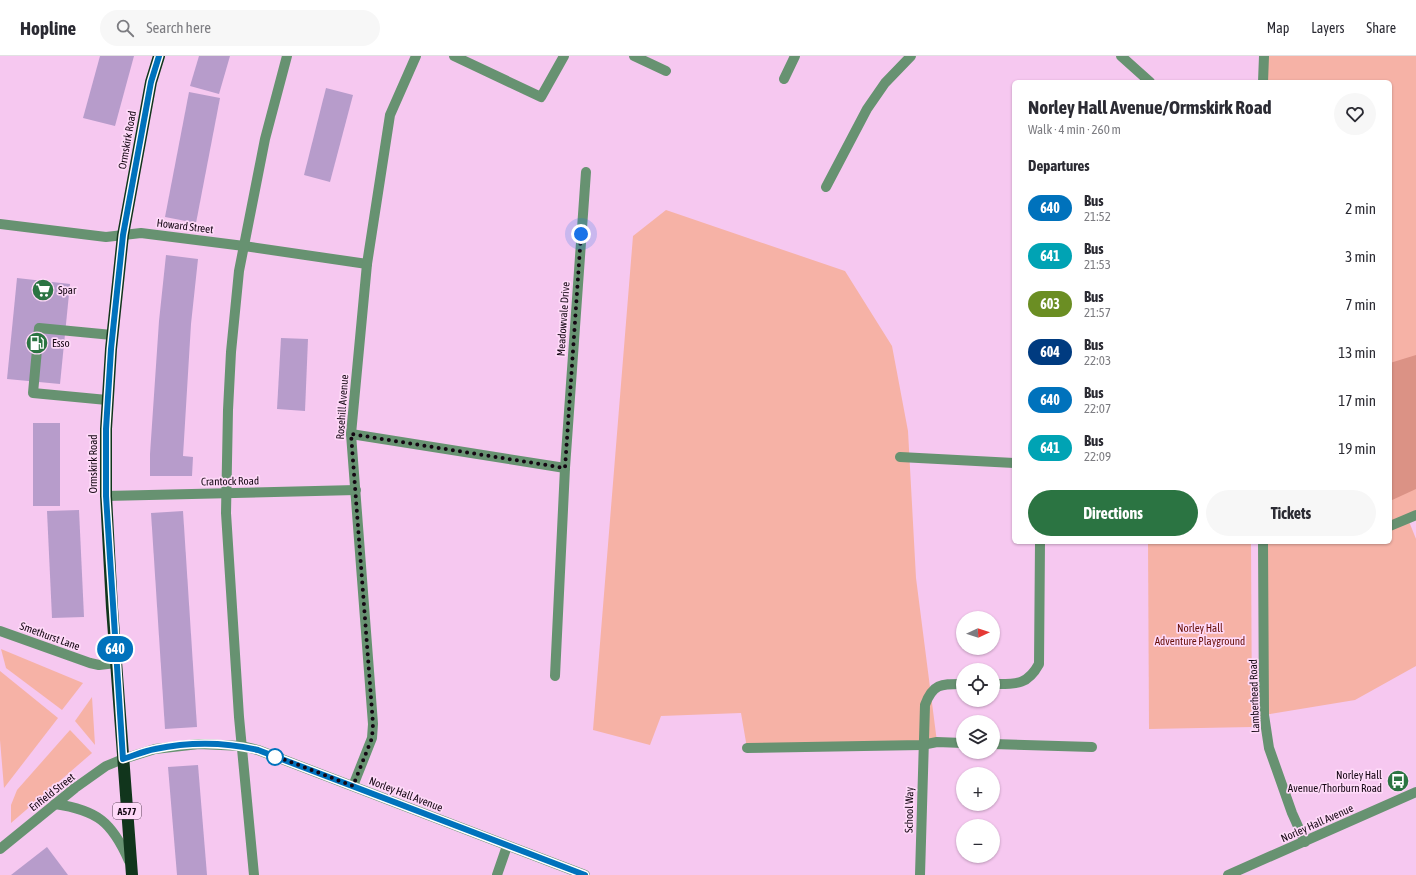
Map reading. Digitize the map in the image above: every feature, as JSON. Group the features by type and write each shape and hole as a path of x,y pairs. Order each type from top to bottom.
{"highway":[{"name":"Ormskirk Road","path":"131,869 106,496 107,400 112,335 123,235 151,82 159,56"}],"street":[{"path":"254,875 242,746 226,513 228,410 231,352 244,246 265,139 287,56"},
{"name":"Rosehill Avenue","path":"353,786 372,738 373,724 351,434 367,264 390,115 416,56"},
{"path":"454,56 541,97 564,56"},
{"path":"634,56 666,71"},
{"path":"784,79 796,56"},
{"path":"826,187 867,108 885,83 911,56"},
{"path":"1121,56 1148,80"},
{"path":"1263,80 1264,56"},
{"name":"Meadowvale Drive","path":"555,676 565,468 586,172"},
{"name":"Howard Street","path":"0,224 106,237 141,233 367,264"},
{"path":"107,400 33,393 39,328 112,335"},
{"path":"351,434 565,468"},
{"path":"900,457 1012,463"},
{"name":"Crantock Road","path":"106,496 356,490"},
{"path":"1392,525 1416,515"},
{"path":"1000,684 1022,682 1029,678 1039,664 1040,544"},
{"name":"Lamberhead Road","path":"1263,544 1265,722 1269,748 1292,813 1305,842"},
{"name":"Smethurst Lane","path":"0,631 90,663 99,665 116,663"},
{"name":"School Way","path":"920,875 922,745 925,705 928,695 933,689 940,685 956,684"},
{"path":"747,748 922,745 937,742 956,743"},
{"name":"Norley Hall Avenue","path":"123,759 155,749 199,744 242,746 258,750 585,875"},
{"path":"1000,744 1092,747"},
{"name":"Enfield Street","path":"0,848 106,766 123,759"},
{"name":"Norley Hall Avenue","path":"1228,875 1416,793"},
{"path":"55,804 76,807 103,820 121,842 131,869"},
{"path":"496,875 506,846"}],"green space":[{"path":"1264,56 1416,56 1416,515 1408,519 1416,539 1416,666 1355,700 1264,715 1264,544 1392,544 1392,80 1264,80"},
{"path":"666,210 845,271 892,346 908,431 916,578 937,742 747,748 741,713 661,716 650,745 593,730 633,236"},
{"name":"Norley Hall Adventure Playground","path":"1148,544 1251,544 1252,727 1149,729"},
{"path":"1,649 83,683 62,710 6,668"},
{"path":"0,671 58,718 4,788 0,740"},
{"path":"92,697 95,745 75,721"},
{"path":"70,730 92,753 11,823 11,805 17,790"}],"shaded area":[{"path":"1416,355 1416,489 1392,500 1392,362"}],"building":[{"path":"100,56 134,56 115,126 83,118"},
{"path":"199,56 230,56 219,94 190,86"},
{"path":"326,88 353,95 330,182 304,175"},
{"path":"189,92 220,98 196,223 165,217"},
{"path":"166,255 198,259 191,324 183,456 193,457 192,476 150,476 150,454 159,321"},
{"name":"Esso","path":"17,278 70,284 60,384 7,379"},
{"path":"281,338 308,339 305,411 277,409"},
{"path":"33,423 60,423 60,506 33,506"},
{"path":"79,510 84,617 52,618 47,511"},
{"path":"183,511 197,727 165,729 151,513"},
{"path":"198,765 207,875 177,875 168,767"},
{"path":"47,847 68,875 11,875"}],"bus line":[{"name":"640","path":"159,56 151,82 123,235 111,349 106,429 106,496 119,720 123,759 155,749 199,744 242,746 258,750 585,875"}],"place":[{"name":"Spar","path":"43,290"},
{"name":"Esso","path":"37,343"},
{"name":"Norley Hall Avenue/Thorburn Road","path":"1398,781"}],"route":[{"path":"275,757 270,754 353,786 372,738 373,724 351,434 565,468 581,234"}]}
